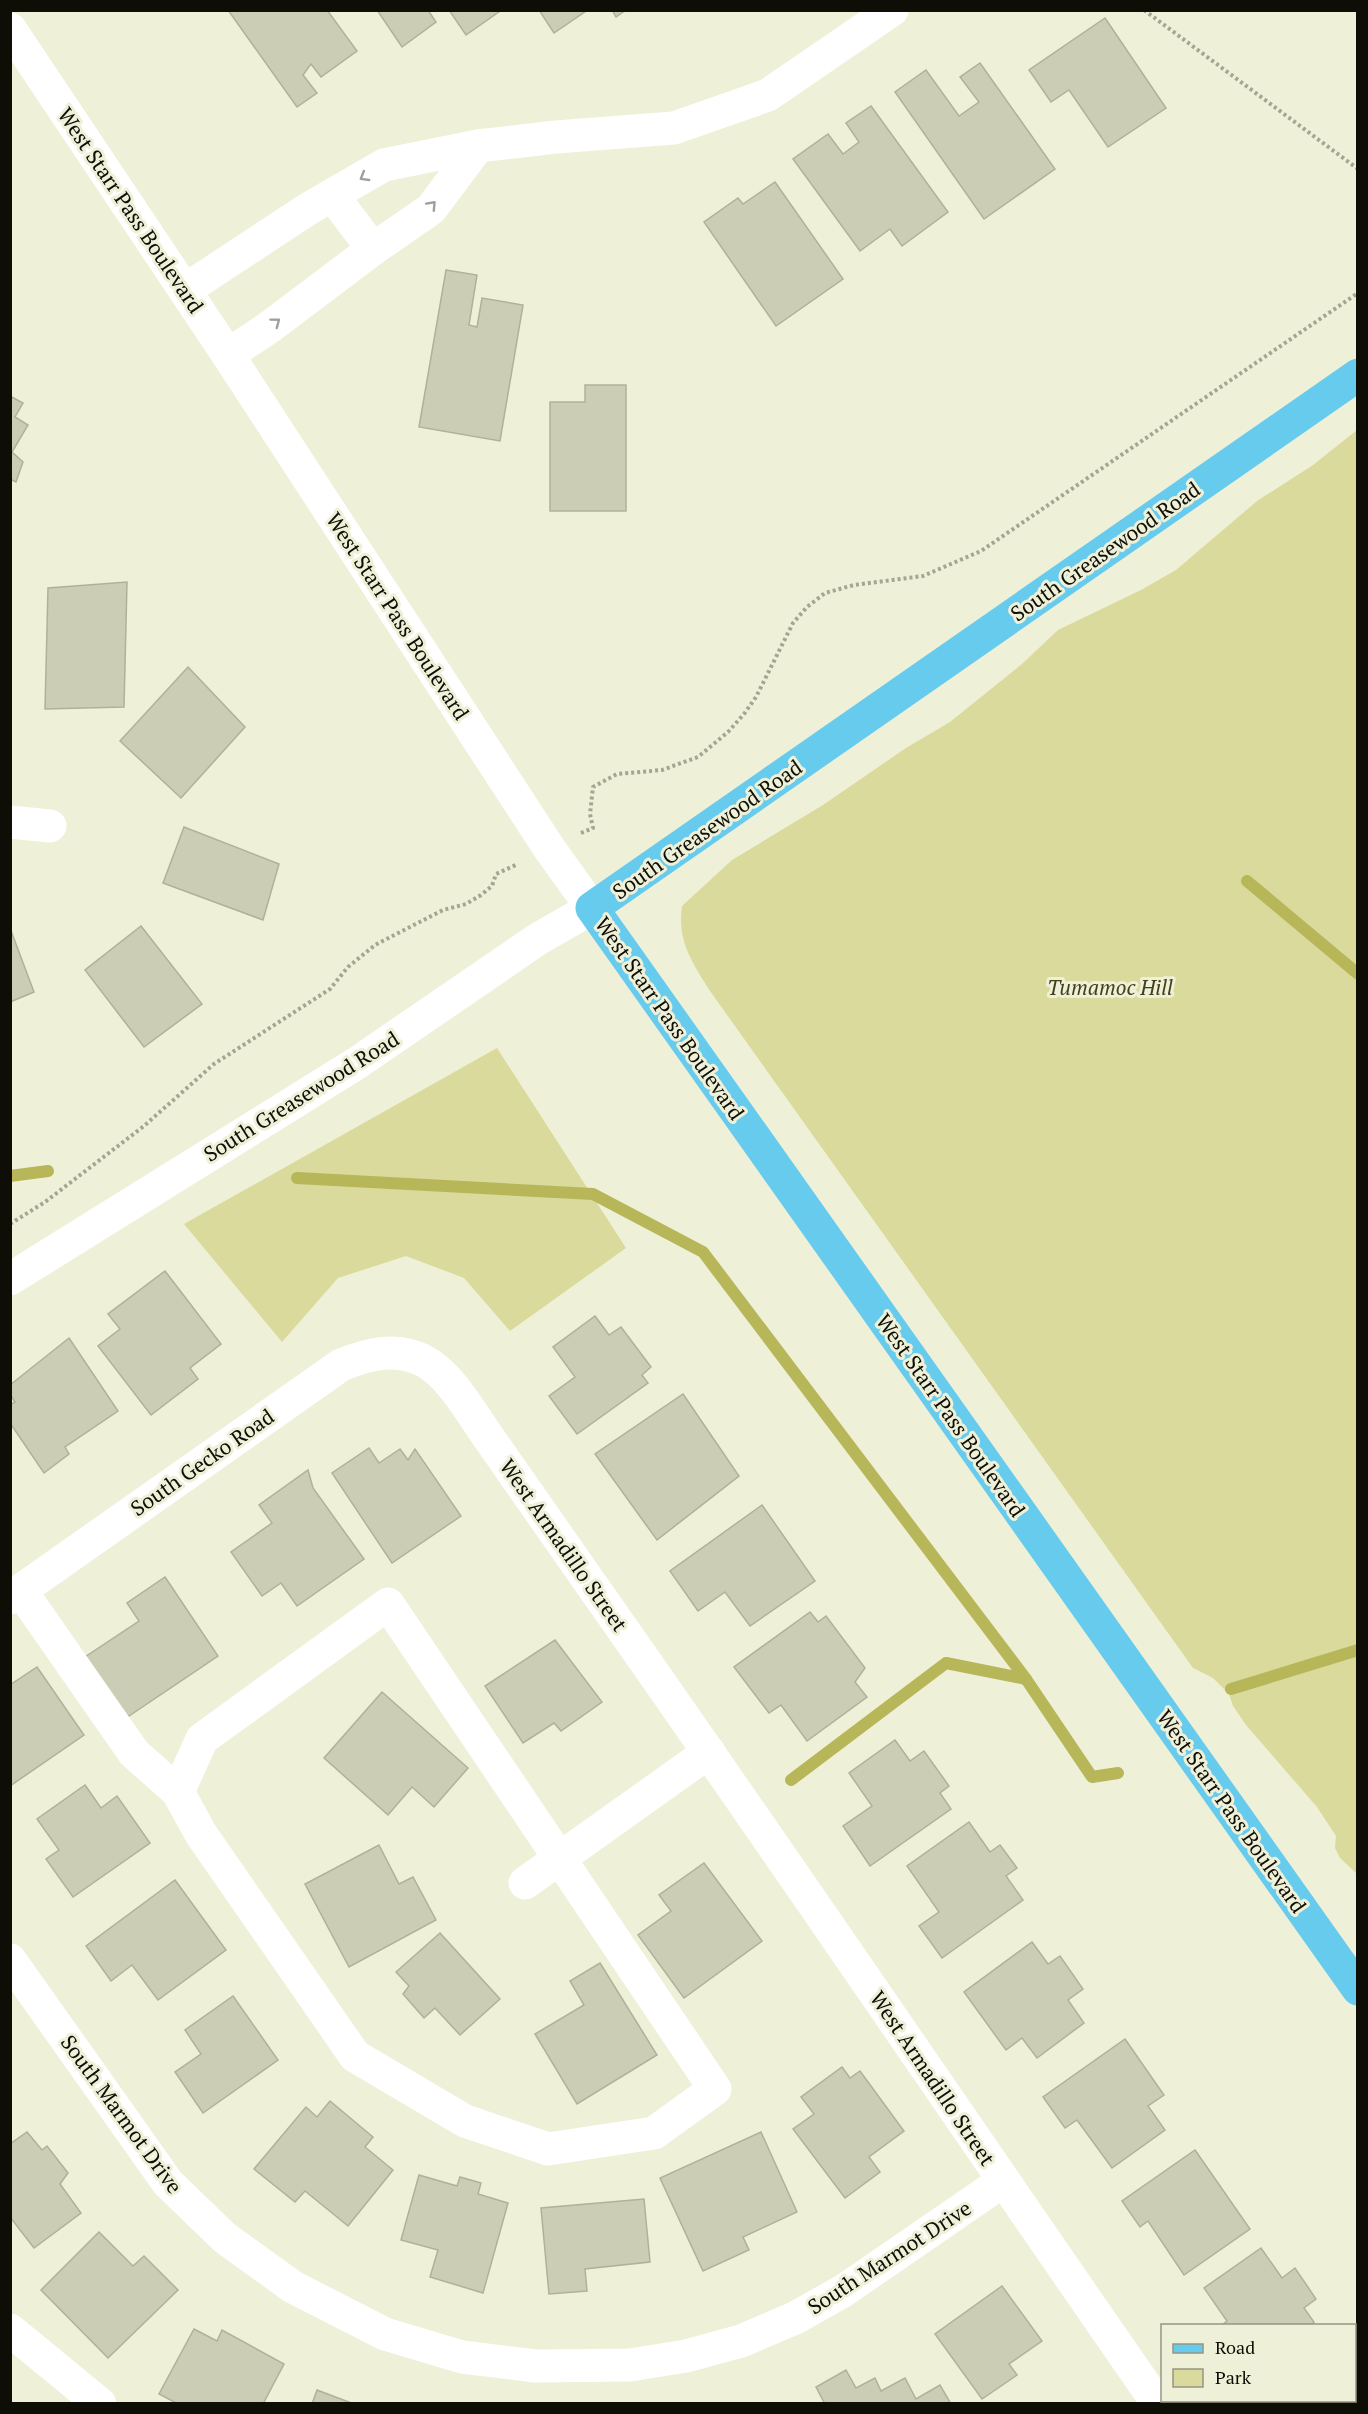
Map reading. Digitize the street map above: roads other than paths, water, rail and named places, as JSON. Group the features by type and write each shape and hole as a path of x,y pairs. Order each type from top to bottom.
{"main road":[{"name":"South Greasewood Road","path":"592,908 1358,375"},
{"name":"West Starr Pass Boulevard","path":"592,908 1358,1989"}],"street":[{"path":"185,290 332,195 384,165 478,146 556,137 674,128 768,95 892,10"},
{"name":"West Starr Pass Boulevard","path":"10,29 228,355 549,848 592,908"},
{"path":"228,355 430,209 478,146"},
{"path":"332,195 373,249"},
{"path":"10,822 50,826"},
{"name":"South Greasewood Road","path":"10,1279 357,1063 538,939 592,908"},
{"name":"South Gecko Road","path":"16,1594 326,1374 363,1356 383,1352 405,1354"},
{"name":"West Armadillo Street","path":"405,1354 426,1363 453,1388 709,1752 1158,2403"},
{"path":"16,1594 134,1753 178,1792 201,1834 355,2056 465,2121 548,2150 654,2133 715,2089 388,1604 202,1739 178,1792"},
{"path":"525,1883 709,1752"},
{"name":"South Marmot Drive","path":"10,1960 168,2183 225,2238 293,2287 385,2334 462,2357 536,2366 630,2365 686,2356 741,2341 795,2318 843,2291 1003,2181"},
{"path":"10,2330 100,2403"}],"waterway":[{"path":"1247,881 1358,974"},
{"path":"10,1176 48,1171"},
{"path":"297,1178 593,1194 703,1252 1026,1679 1092,1777 1118,1773"},
{"path":"1231,1689 1358,1650"},
{"path":"791,1780 946,1663 1026,1679"}],"park label":[{"name":"Tumamoc Hill","path":"1110,987"}]}
